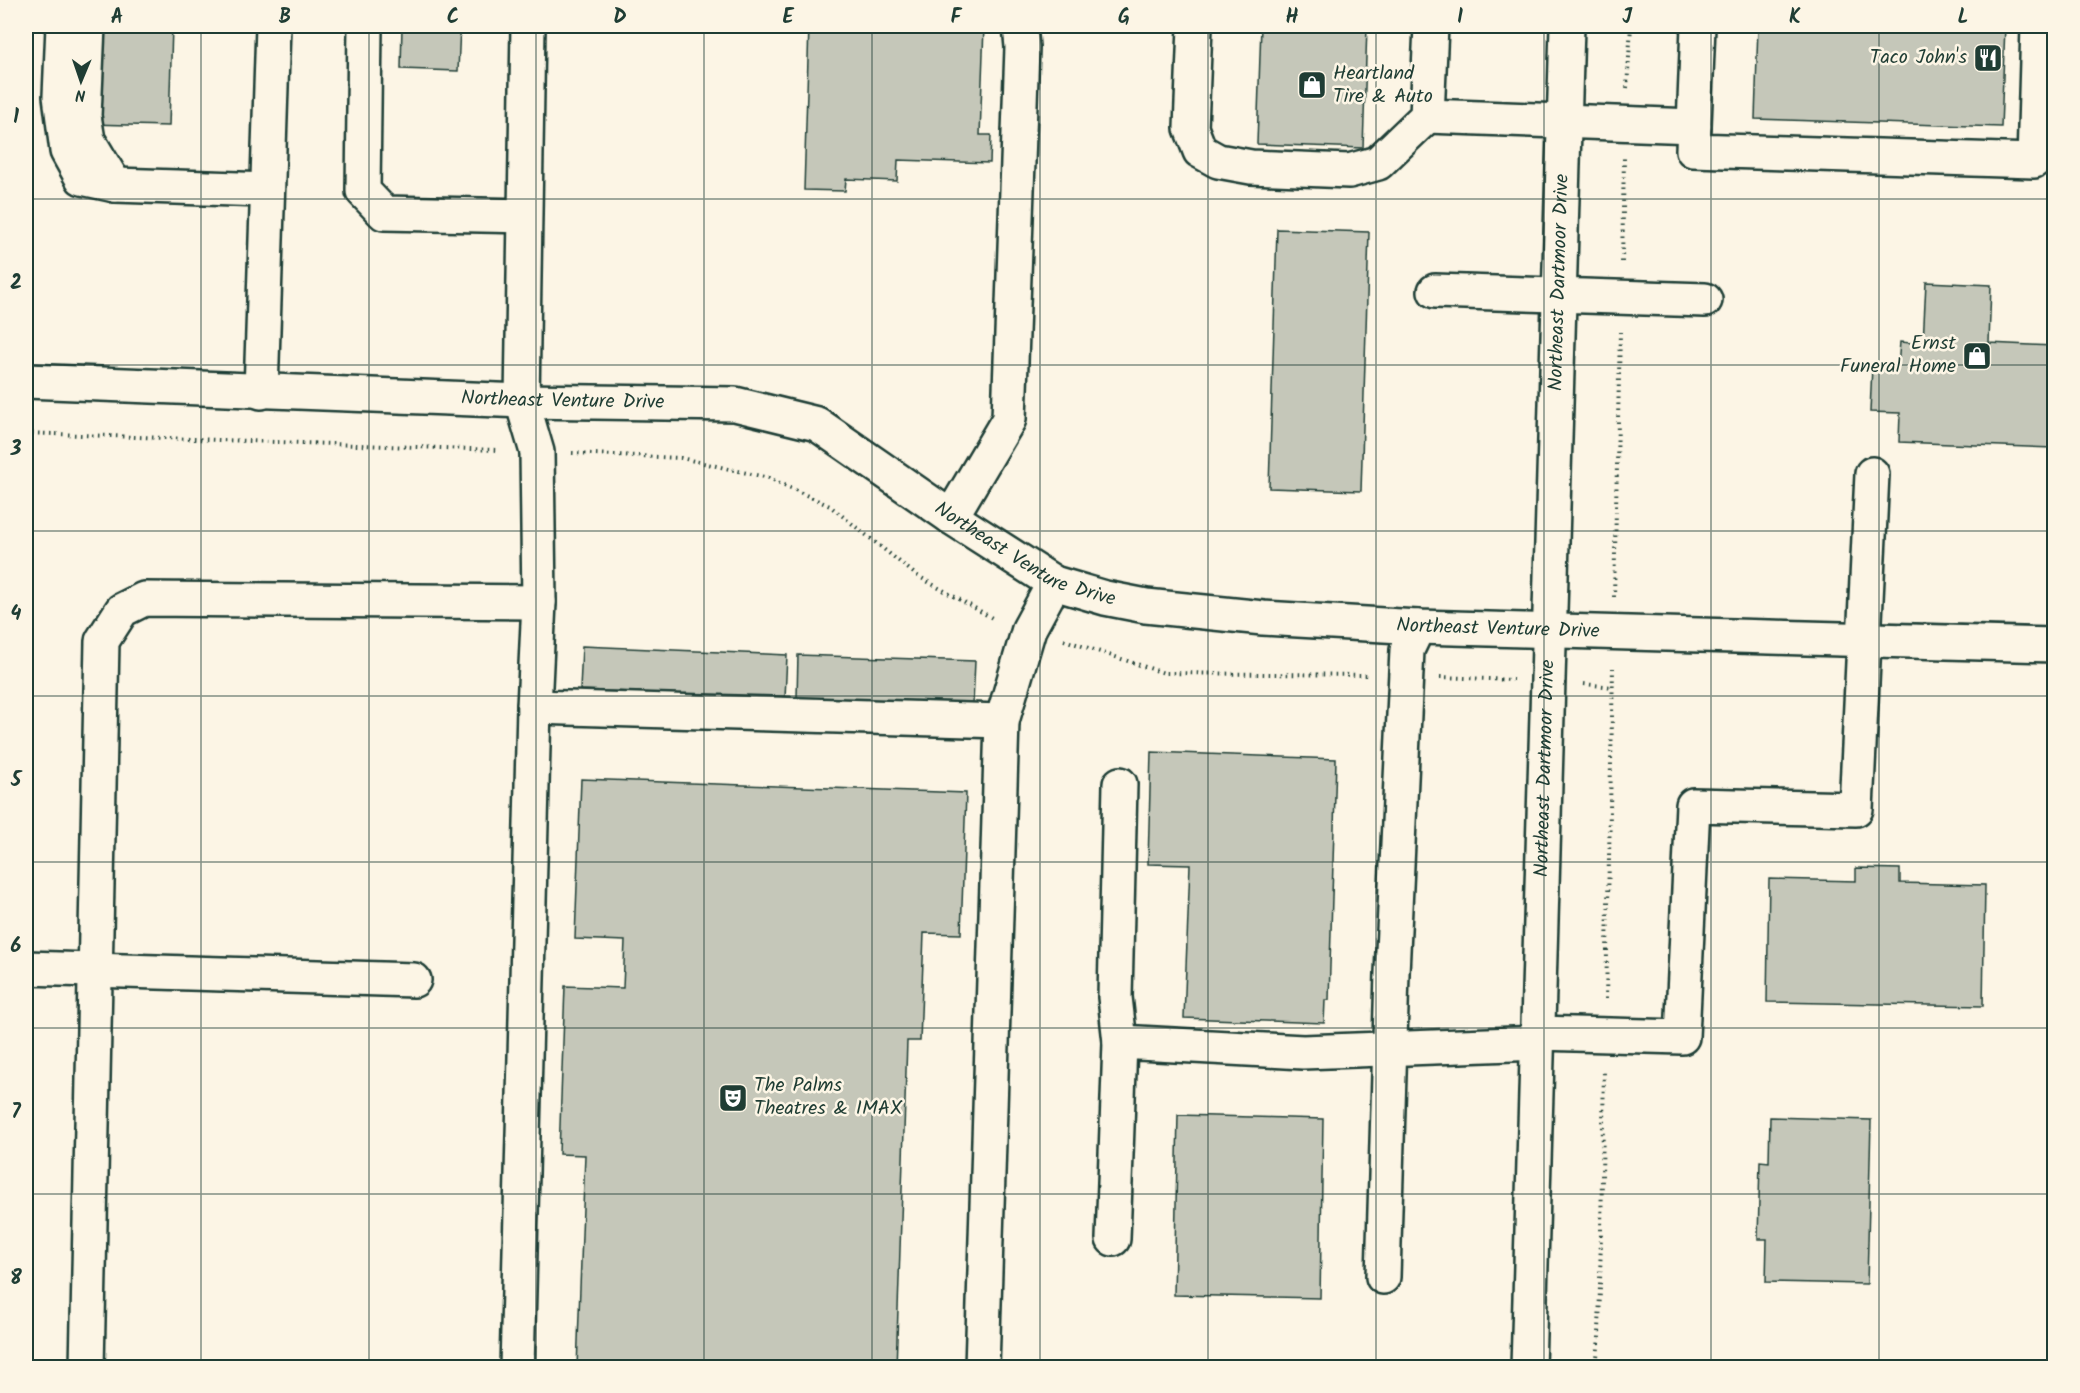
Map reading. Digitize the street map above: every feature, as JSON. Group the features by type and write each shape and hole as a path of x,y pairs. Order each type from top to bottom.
{"street":[{"path":"63,26 60,96 67,151 82,178 115,185 267,190"},
{"path":"88,26 84,116 88,140 115,185"},
{"path":"261,392 273,26"},
{"path":"365,26 363,191 384,213 524,216"},
{"path":"364,126 378,81 380,26"},
{"path":"517,1368 534,707 539,602 537,452 522,401 528,26"},
{"path":"951,517 1009,419 1022,47 1020,26"},
{"path":"1195,26 1191,128 1200,151 1218,161 1251,167 1350,171 1378,163 1428,116 1431,26"},
{"name":"Northeast Dartmoor Drive","path":"1528,1368 1567,26"},
{"path":"1698,26 1693,150 2034,161 2038,26"},
{"path":"1428,116 1694,126"},
{"path":"1435,291 1705,300"},
{"name":"Northeast Venture Drive","path":"26,381 522,401 735,404 817,424 951,517 1054,583 1105,598 1146,606 1263,618 1418,627 2055,645"},
{"path":"1120,1042 1303,1052 1605,1035 1682,1037 1693,806 1856,809 1872,474"},
{"path":"982,1368 1002,721 1029,629 1054,583"},
{"path":"87,1368 102,641 122,610 144,599 539,602"},
{"path":"1383,1277 1407,650 1418,627"},
{"path":"534,707 1002,721"},
{"path":"1113,1239 1120,1042 1115,997 1120,784"},
{"path":"26,968 414,980"}],"path":[{"path":"1596,1368 1599,1337 1625,123 1631,26"},
{"path":"26,432 681,458 769,478 830,506 916,575 999,622 1029,629 1164,673 1407,676 1549,681 1613,687"}],"building":[{"path":"101,26 172,26 169,126 88,124"},
{"path":"402,26 460,26 458,71 401,69"},
{"path":"809,26 984,26 980,135 991,135 990,163 898,160 897,181 846,179 845,191 804,190"},
{"name":"Heartland Tire & Auto","path":"1261,26 1367,26 1363,148 1257,144"},
{"path":"1758,26 2005,26 2001,127 1755,119"},
{"path":"1277,229 1369,232 1361,491 1269,488"},
{"name":"Ernst Funeral Home","path":"1926,282 1991,285 1989,343 2054,346 2054,448 1899,442 1900,413 1870,412 1872,366 1898,367 1900,342 1923,344"},
{"path":"582,646 787,655 785,698 580,690"},
{"path":"798,655 975,661 973,704 797,698"},
{"path":"1151,752 1336,759 1329,1000 1325,1000 1324,1023 1184,1018 1190,865 1148,864"},
{"name":"The Palms Theatres & IMAX","path":"581,779 966,793 961,934 924,933 920,1041 907,1041 896,1368 577,1368 585,1155 559,1154 565,986 623,988 625,941 575,939"},
{"path":"1856,868 1900,869 1900,883 1985,885 1983,1006 1767,1002 1769,879 1856,881"},
{"path":"1178,1115 1323,1119 1320,1298 1174,1295"},
{"path":"1770,1117 1871,1120 1867,1284 1766,1282 1767,1239 1758,1239 1760,1161 1769,1162"}],"place":[{"name":"Taco John's","path":"1988,58"},
{"name":"Heartland Tire & Auto","path":"1312,85"},
{"name":"Ernst Funeral Home","path":"1977,356"},
{"name":"The Palms Theatres & IMAX","path":"733,1098"}]}
